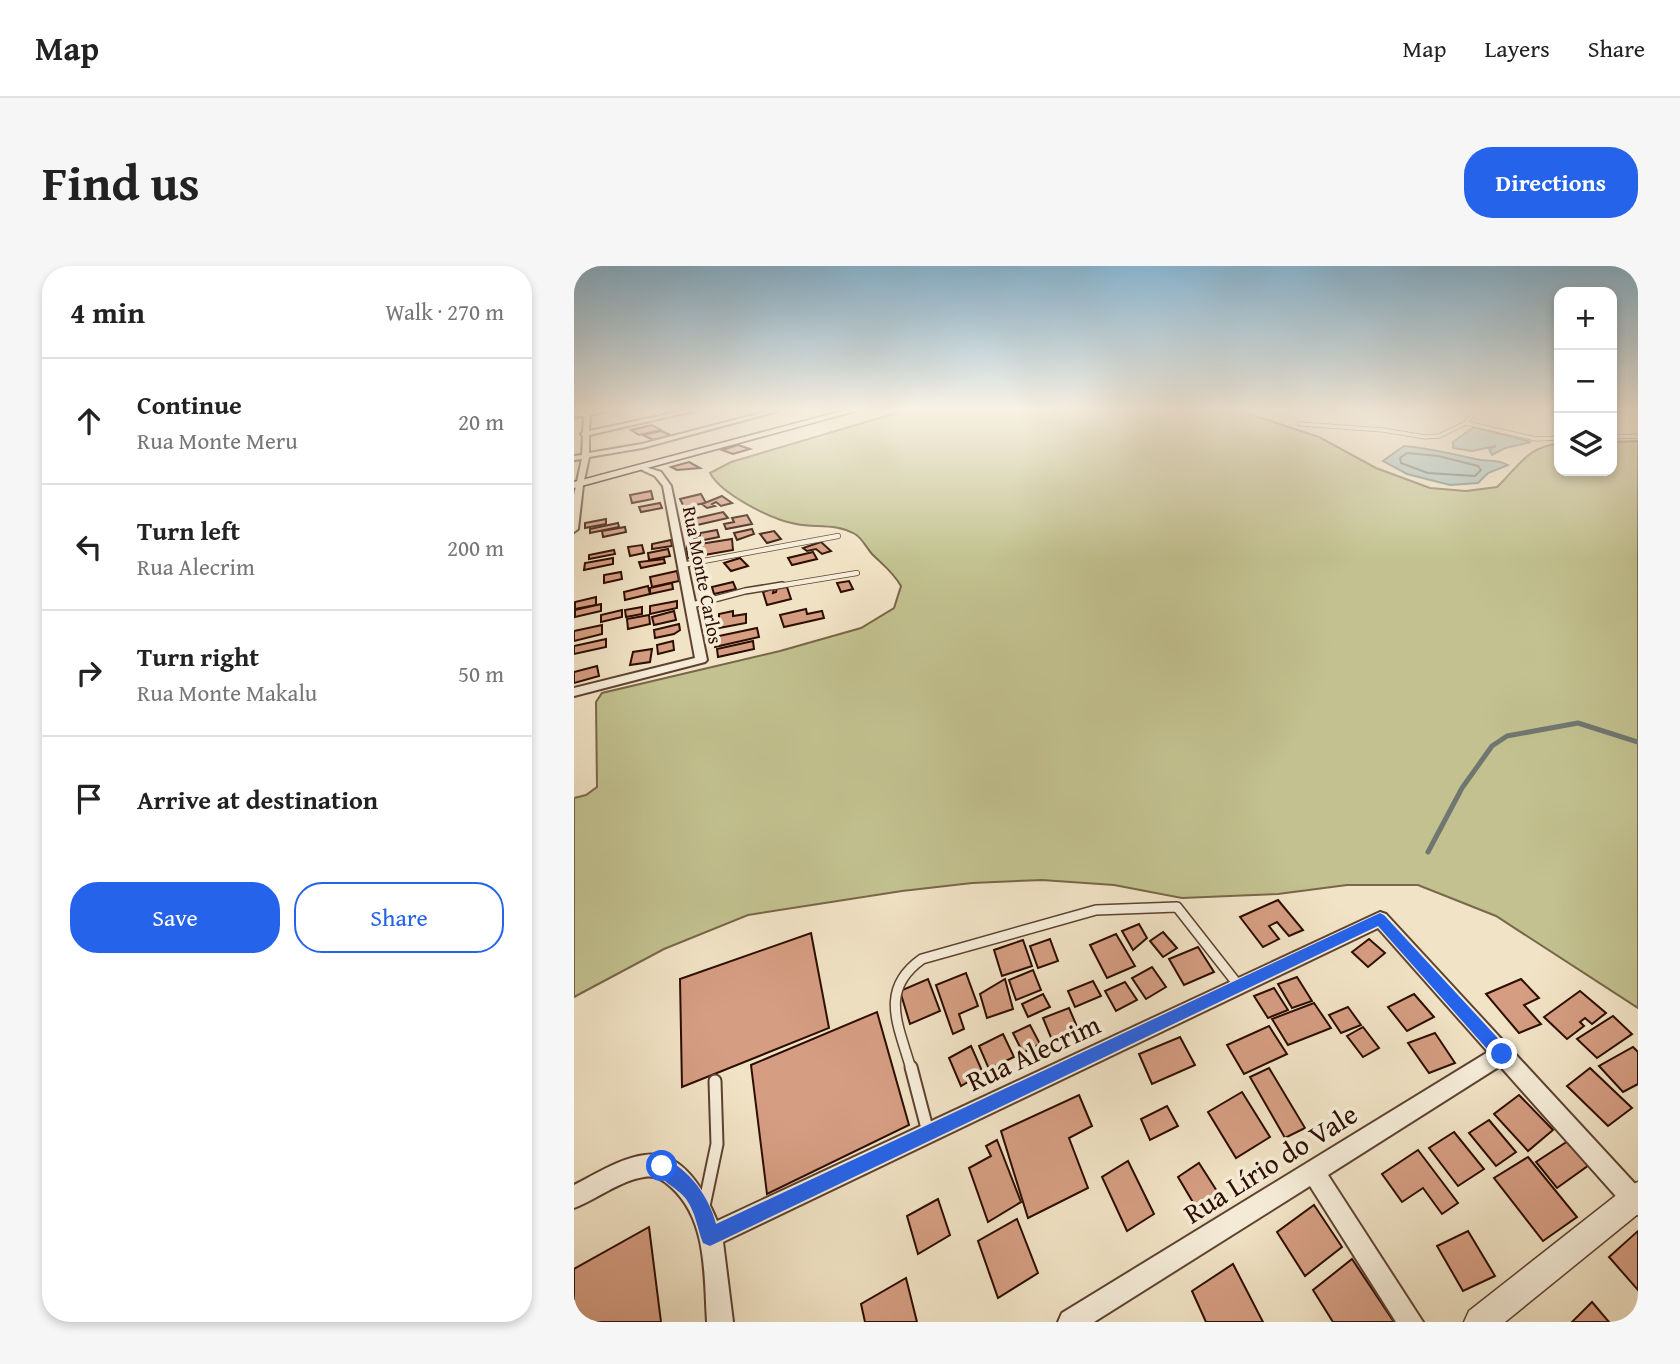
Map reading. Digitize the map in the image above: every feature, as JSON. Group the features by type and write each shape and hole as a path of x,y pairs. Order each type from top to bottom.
{"main road":[{"path":"577,485 673,460"}],"street":[{"path":"574,528 577,485 584,460"},
{"name":"Rua Monte Carlos","path":"574,692 701,660 677,525 666,480 645,468"},
{"name":"Rua Alecrim","path":"710,1236 1380,919 1502,1054"},
{"path":"1480,1322 1637,1200 1502,1054"},
{"name":"Rua Lírio do Vale","path":"1084,1318 1502,1054"},
{"path":"574,1197 643,1166 662,1166 678,1177 703,1210 710,1236 720,1322"},
{"path":"1313,1171 1410,1322"}],"lane":[{"path":"682,565 838,536"},
{"path":"692,605 745,591 857,573"},
{"path":"928,1133 894,1006 894,995 903,974 922,959 1096,910 1177,907 1239,986"},
{"path":"703,1210 714,1178 719,1107 715,1081"}],"shaded area":[{"path":"737,460 1362,460 1430,488 1466,491 1497,487 1523,460 1554,460 1554,476 1617,476 1617,460 1638,460 1638,1008 1496,916 1418,885 1347,885 1278,894 1182,898 1114,885 1042,880 972,883 902,891 748,915 664,949 574,997 574,798 586,795 597,787 596,702 602,693 780,651 861,628 894,608 901,586 855,534 840,528 796,524 774,517 736,497 710,473"}],"water":[{"path":"1486,460 1508,465 1488,473 1478,483 1450,485 1407,474 1383,461"}],"building":[{"path":"689,462 700,468 677,470 671,467"},
{"path":"651,491 653,499 632,503 630,495"},
{"path":"701,494 706,503 684,507 680,499"},
{"path":"722,496 732,503 721,506 716,502 712,504 715,506 707,508 702,504"},
{"path":"660,503 662,508 641,512 639,507"},
{"path":"723,512 728,518 697,525 693,519"},
{"path":"747,515 752,524 726,529 724,524 734,522 732,518"},
{"path":"606,519 606,524 585,528 585,523"},
{"path":"618,523 619,527 590,533 590,529"},
{"path":"625,527 626,532 603,537 602,531"},
{"path":"752,529 754,534 737,540 734,533"},
{"path":"717,530 719,537 694,542 694,538 700,536 700,533"},
{"path":"774,531 781,539 767,543 760,534"},
{"path":"732,539 733,550 687,558 687,546"},
{"path":"671,540 672,546 652,549 652,544"},
{"path":"821,542 831,551 822,554 816,549 807,551 803,548"},
{"path":"642,545 644,553 630,556 628,547"},
{"path":"668,549 670,556 649,560 648,553"},
{"path":"614,550 615,554 589,559 589,555"},
{"path":"813,552 817,559 792,565 788,558"},
{"path":"613,558 613,564 584,570 585,563"},
{"path":"740,558 748,566 731,571 724,563"},
{"path":"664,559 665,563 641,568 639,562"},
{"path":"677,571 679,581 652,587 650,577"},
{"path":"621,572 622,579 604,583 604,575"},
{"path":"849,581 853,589 841,592 837,583"},
{"path":"733,582 736,589 714,594 712,587"},
{"path":"672,583 673,589 650,594 650,588"},
{"path":"648,586 650,594 625,600 624,592"},
{"path":"787,587 791,599 767,605 763,592 774,588 773,593 777,588"},
{"path":"596,597 596,605 575,609 575,602"},
{"path":"677,601 677,608 650,614 650,606"},
{"path":"601,604 601,611 575,617 575,610"},
{"path":"642,607 642,614 626,617 625,610"},
{"path":"806,609 807,614 822,611 824,618 784,627 780,615"},
{"path":"622,610 622,617 601,622 601,615"},
{"path":"674,611 676,620 654,625 652,617"},
{"path":"733,611 733,616 746,614 746,623 719,628 719,614"},
{"path":"649,615 650,624 628,629 627,619"},
{"path":"679,624 680,630 674,634 655,638 654,630"},
{"path":"602,625 602,634 574,641 574,631"},
{"path":"757,628 759,637 715,647 714,637"},
{"path":"606,639 606,647 574,654 574,646"},
{"path":"673,641 674,650 658,654 657,645"},
{"path":"753,641 754,649 718,657 717,649"},
{"path":"652,649 650,662 630,665 633,652"},
{"path":"597,666 599,676 574,683 574,672"},
{"path":"1278,900 1303,930 1289,936 1277,922 1269,926 1279,939 1263,947 1240,917"},
{"path":"1139,924 1147,938 1133,950 1122,931"},
{"path":"1163,932 1177,948 1163,957 1150,941"},
{"path":"811,933 829,1028 682,1087 680,979"},
{"path":"1116,934 1135,966 1107,978 1090,945"},
{"path":"1050,939 1058,961 1038,968 1030,946"},
{"path":"1369,939 1385,953 1368,967 1352,952"},
{"path":"1023,940 1032,966 1002,976 994,950"},
{"path":"1198,947 1214,972 1184,985 1169,959"},
{"path":"1152,967 1166,987 1146,999 1132,978"},
{"path":"1033,970 1041,990 1016,1000 1009,980"},
{"path":"966,973 978,1006 959,1014 964,1029 953,1034 936,985"},
{"path":"1297,977 1312,1001 1292,1008 1278,984"},
{"path":"928,979 940,1011 910,1024 900,991"},
{"path":"1005,979 1013,1009 987,1018 980,994"},
{"path":"1521,979 1539,998 1524,1005 1541,1024 1519,1033 1486,994"},
{"path":"1093,981 1101,996 1075,1007 1068,991"},
{"path":"1125,982 1137,1000 1116,1011 1105,991"},
{"path":"1274,988 1288,1010 1268,1018 1254,996"},
{"path":"1580,991 1606,1013 1592,1024 1585,1018 1580,1022 1584,1026 1567,1039 1544,1017"},
{"path":"1043,994 1050,1007 1028,1017 1022,1004"},
{"path":"1414,994 1434,1017 1407,1031 1388,1007"},
{"path":"1314,1003 1331,1028 1288,1045 1272,1019"},
{"path":"1348,1007 1361,1025 1341,1033 1329,1015"},
{"path":"1069,1008 1078,1029 1052,1040 1043,1018"},
{"path":"877,1012 909,1125 767,1194 751,1065"},
{"path":"1613,1016 1632,1034 1597,1058 1577,1039"},
{"path":"1030,1025 1040,1044 1023,1053 1013,1033"},
{"path":"1269,1026 1287,1054 1244,1074 1227,1045"},
{"path":"1363,1027 1379,1048 1363,1057 1347,1036"},
{"path":"1435,1033 1455,1063 1429,1073 1408,1043"},
{"path":"1003,1034 1014,1057 989,1069 979,1046"},
{"path":"1180,1037 1195,1065 1152,1084 1139,1054"},
{"path":"971,1046 983,1073 961,1086 949,1058"},
{"path":"1633,1047 1638,1052 1638,1084 1623,1092 1599,1066"},
{"path":"1269,1068 1305,1128 1285,1138 1250,1077"},
{"path":"1590,1068 1632,1108 1608,1126 1567,1086"},
{"path":"1242,1092 1270,1137 1236,1158 1208,1112"},
{"path":"1079,1095 1092,1126 1069,1138 1088,1188 1028,1218 1001,1131"},
{"path":"1519,1095 1553,1130 1528,1151 1494,1114"},
{"path":"1167,1106 1178,1126 1150,1140 1141,1119"},
{"path":"1489,1120 1516,1152 1496,1166 1469,1133"},
{"path":"1454,1132 1484,1169 1458,1186 1429,1148"},
{"path":"997,1140 1021,1202 988,1222 969,1168 991,1156 986,1146"},
{"path":"1568,1141 1589,1165 1557,1188 1536,1162"},
{"path":"1418,1150 1458,1203 1442,1214 1423,1188 1402,1202 1382,1174"},
{"path":"1528,1157 1577,1217 1543,1241 1494,1178"},
{"path":"1128,1161 1154,1214 1127,1231 1102,1177"},
{"path":"1199,1163 1222,1199 1200,1214 1178,1177"},
{"path":"938,1199 950,1235 918,1254 907,1216"},
{"path":"1314,1205 1342,1247 1305,1276 1277,1232"},
{"path":"1017,1219 1038,1273 998,1298 978,1241"},
{"path":"649,1227 661,1322 574,1322 574,1269"},
{"path":"1468,1231 1495,1276 1463,1291 1437,1246"},
{"path":"1638,1231 1638,1290 1609,1257"},
{"path":"1352,1259 1394,1322 1333,1322 1313,1290"},
{"path":"1233,1264 1263,1322 1206,1322 1192,1291"},
{"path":"906,1278 917,1322 865,1322 861,1304"},
{"path":"1592,1302 1609,1322 1572,1322"}],"waterway":[{"path":"1428,852 1462,788 1492,746 1507,736 1578,723 1638,742"}],"route":[{"path":"662,1166 678,1177 691,1191 703,1210 710,1236 1380,919 1502,1054"}]}
